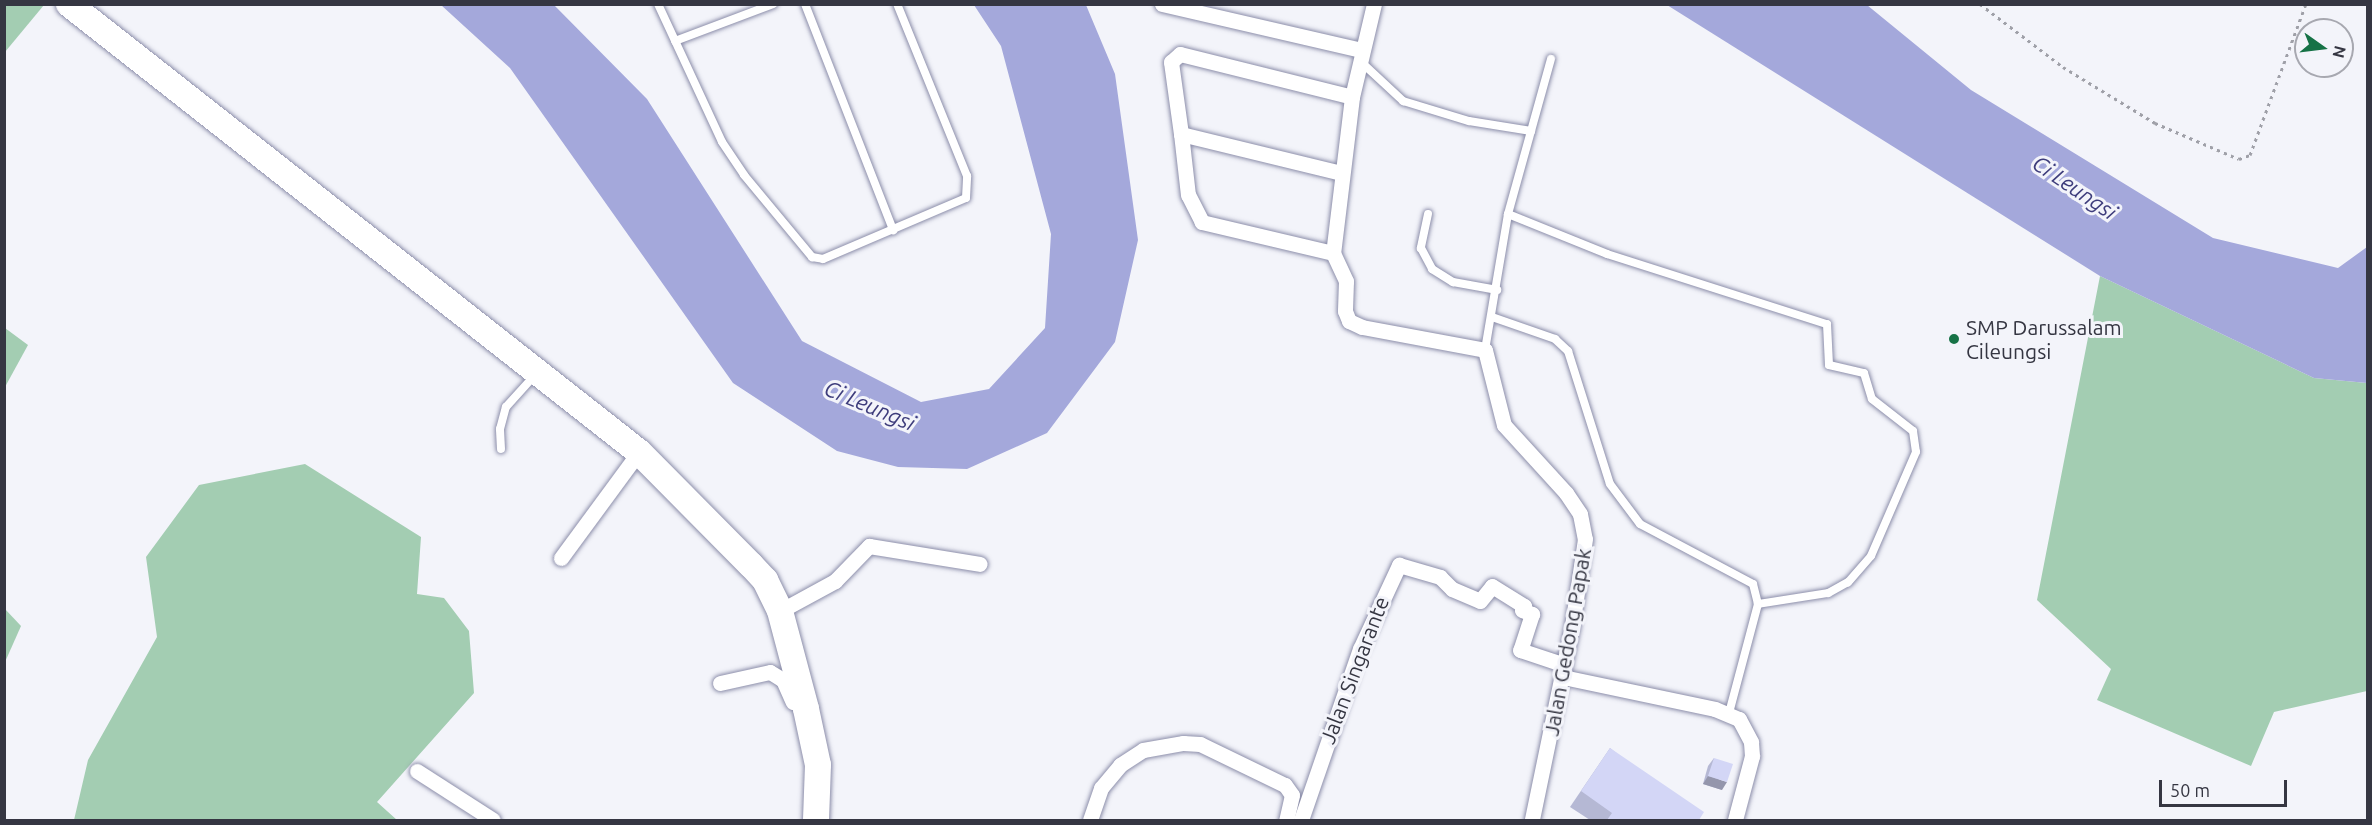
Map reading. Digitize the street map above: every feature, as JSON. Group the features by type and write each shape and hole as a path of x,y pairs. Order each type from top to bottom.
{"main road":[{"path":"69,4 639,452 765,580 780,610 818,765 816,820"}],"street":[{"path":"1162,4 1230,12 1360,55"},
{"path":"1374,4 1360,55 1352,97 1333,253 1346,281 1345,311 1349,321 1362,327 1485,350"},
{"path":"1333,253 1202,222 1188,195 1171,62 1180,54 1352,97"},
{"path":"1180,134 1341,173"},
{"name":"Jalan Gedong Papak","path":"1485,350 1503,425 1510,436 1566,493 1580,514 1585,539 1564,671 1532,820"},
{"path":"561,558 639,452"},
{"path":"780,610 835,582 869,546 980,564"},
{"name":"Jalan Singarante","path":"1301,820 1333,719 1394,569 1402,564 1440,576 1452,589 1480,601 1492,586 1524,606 1522,610 1532,614 1520,650 1564,671"},
{"path":"1564,671 1729,713 1744,728 1752,756 1735,820"},
{"path":"720,683 770,672 783,680 794,703 806,709"},
{"path":"1090,820 1101,788 1120,765 1143,750 1183,743 1200,744 1285,785 1292,795 1286,820"},
{"path":"417,771 493,820"}],"lane":[{"path":"658,4 722,142 744,175 812,257 828,258 966,198 969,183 897,4"},
{"path":"675,41 773,4"},
{"path":"805,4 893,230"},
{"path":"1360,55 1402,101 1469,121 1531,131"},
{"path":"1485,350 1497,290 1508,214 1551,59"},
{"path":"1428,214 1421,248 1432,269 1453,282 1497,290"},
{"path":"1508,214 1607,254 1827,324 1829,365 1864,373 1872,399 1913,431 1916,452 1870,556 1848,582 1828,593 1758,604"},
{"path":"1492,317 1563,344 1610,484 1640,524 1747,577 1758,604 1729,713"},
{"path":"501,450 500,429 506,407 537,372"}],"path":[{"path":"1980,4 2063,67 2155,123 2239,159 2250,155 2306,4"}],"green space":[{"path":"4,5 44,5 5,52"},
{"path":"2100,276 2314,378 2367,383 2367,691 2274,712 2251,766 2097,700 2111,669 2037,600"},
{"path":"5,328 28,345 5,387"},
{"path":"305,464 421,537 417,594 444,598 469,631 474,693 377,802 397,820 74,820 88,760 157,637 146,557 199,485"},
{"path":"5,609 21,626 5,662"}],"water":[{"name":"Ci Leungsi","path":"441,5 554,5 647,99 802,341 921,402 989,389 1045,328 1051,234 1001,46 974,5 1086,5 1115,74 1138,240 1115,342 1047,433 967,469 898,467 837,451 733,383 510,68"},
{"name":"Ci Leungsi","path":"1667,5 1867,5 1971,90 2213,238 2338,268 2367,247 2367,383 2314,378 2100,276"}],"building":[{"path":"1610,748 1704,812 1699,820 1607,820 1612,813 1581,791"},
{"path":"1714,758 1733,764 1727,782 1708,776"}],"place":[{"name":"SMP Darussalam Cileungsi","path":"1954,339"}]}
